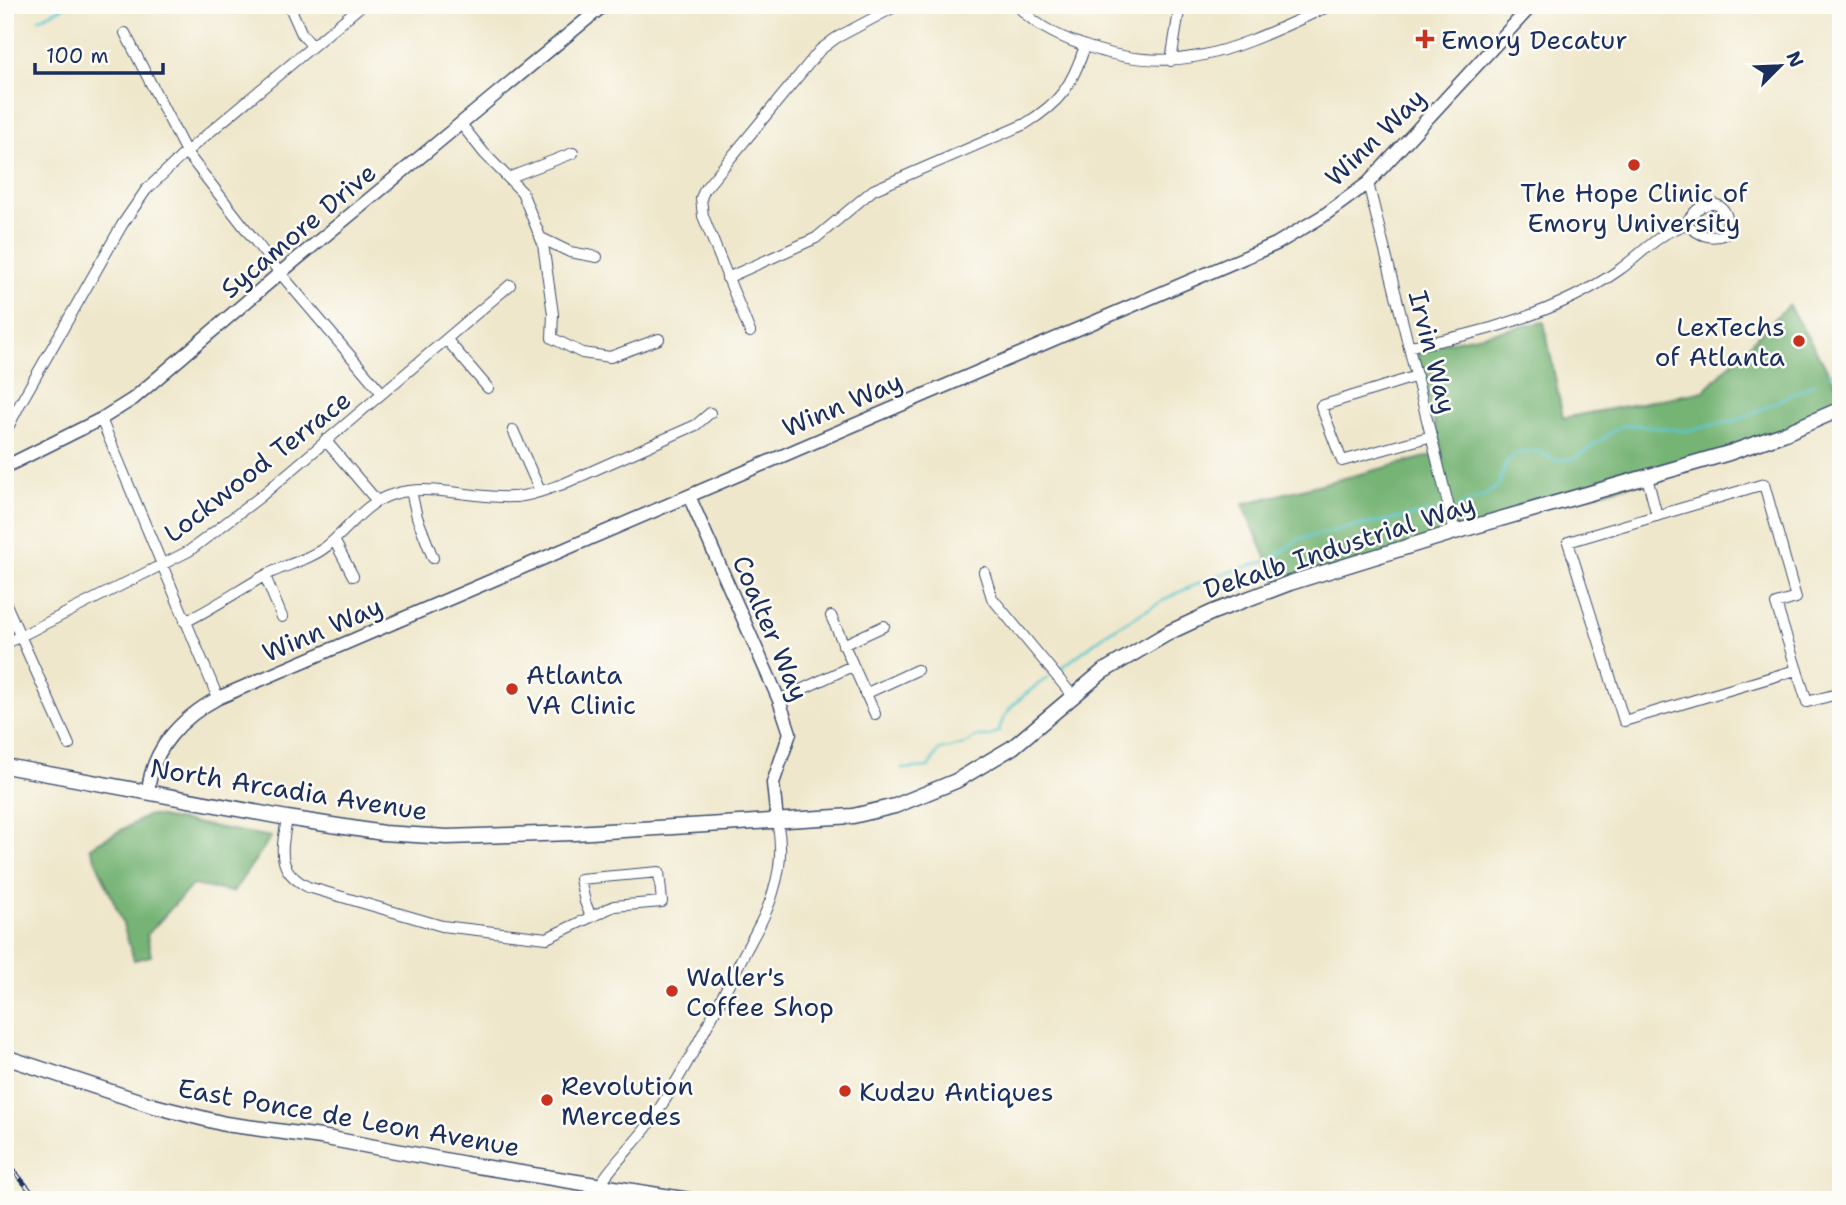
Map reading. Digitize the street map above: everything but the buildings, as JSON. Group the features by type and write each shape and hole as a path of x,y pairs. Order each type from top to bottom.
{"main road":[{"name":"Dekalb Industrial Way","path":"778,821 853,816 895,806 956,781 1013,747 1102,672 1138,649 1213,612 1290,583 1770,439 1841,409"},
{"name":"North Arcadia Avenue","path":"5,766 383,833 447,837 574,833 653,826 778,821"},
{"name":"East Ponce de Leon Avenue","path":"5,1058 154,1106 225,1124 316,1136 471,1165 689,1200"}],"street":[{"path":"289,5 302,34 312,46"},
{"path":"5,433 122,225 146,190 186,152 362,5"},
{"name":"Sycamore Drive","path":"5,467 101,419 133,399 280,273 604,5"},
{"path":"750,332 703,216 701,198 705,189 820,50 836,38 898,5"},
{"path":"1017,5 1045,28 1084,46 1115,57 1171,61 1234,48 1327,7"},
{"path":"1171,61 1180,5"},
{"name":"Winn Way","path":"148,793 159,755 172,733 182,722 218,698 1276,244 1324,216 1368,183 1532,5"},
{"path":"125,33 186,152 280,273 382,393"},
{"path":"727,278 816,237 873,190 1025,124 1045,112 1056,103 1073,80 1084,46"},
{"path":"461,124 484,153 522,192 541,238 552,314 552,338 582,353 610,357 659,339"},
{"path":"508,178 573,153"},
{"name":"Irvin Way","path":"1368,183 1455,532"},
{"path":"1410,346 1535,315 1592,288 1664,234 1685,224"},
{"path":"541,238 570,253 597,257"},
{"name":"Lockwood Terrace","path":"5,645 188,551 260,497 510,285"},
{"path":"447,340 488,388"},
{"path":"1416,376 1321,406 1342,461 1432,436"},
{"path":"186,622 216,607 265,576 322,550 364,510 392,495 435,490 513,498 564,484 696,425 710,413"},
{"path":"101,419 218,698"},
{"path":"513,430 540,491"},
{"path":"325,440 377,501"},
{"path":"1647,477 1657,516"},
{"path":"1796,670 1624,721 1567,542 1764,484 1796,598 1776,604 1807,702 1841,693"},
{"path":"411,491 417,517 433,558"},
{"name":"Coalter Way","path":"689,496 779,700 790,733 773,783 778,821"},
{"path":"334,540 353,576"},
{"path":"984,572 992,598 1073,696"},
{"path":"265,576 282,617"},
{"path":"5,602 69,745"},
{"path":"831,615 875,715"},
{"path":"843,645 884,626"},
{"path":"779,700 852,666"},
{"path":"865,694 917,670"},
{"path":"288,818 282,847 284,862 293,880 442,926 547,938 591,917 614,906 662,902 659,872 580,878 591,917"},
{"path":"592,1200 599,1185 631,1148 666,1100 692,1056 758,927 777,879 781,842 778,821"}],"green space":[{"path":"1788,305 1841,392 1841,399 1769,447 1502,519 1280,590 1243,504 1442,453 1415,349 1544,322 1563,418 1704,391"},
{"path":"149,815 271,837 233,892 192,885 147,935 151,956 134,960 121,918 90,847"}],"waterway":[{"path":"39,19 68,5"},
{"path":"1828,375 1841,368"},
{"path":"1457,507 1483,497 1498,486 1506,463 1514,454 1538,451 1554,460 1574,459 1621,426 1636,425 1686,431 1741,419 1815,383"},
{"path":"1060,669 1107,633 1171,596 1212,577 1270,560 1299,539 1444,510"},
{"path":"902,769 928,767 939,750 964,745 975,737 989,737 999,731 1012,707 1048,677"}],"railway":[{"path":"5,1160 38,1200"}],"place":[{"name":"Emory Decatur","path":"1425,39"},
{"name":"The Hope Clinic of Emory University","path":"1634,165"},
{"name":"LexTechs of Atlanta","path":"1799,341"},
{"name":"Atlanta VA Clinic","path":"512,689"},
{"name":"Waller's Coffee Shop","path":"672,991"},
{"name":"Kudzu Antiques","path":"845,1091"},
{"name":"Revolution Mercedes","path":"547,1100"}]}
